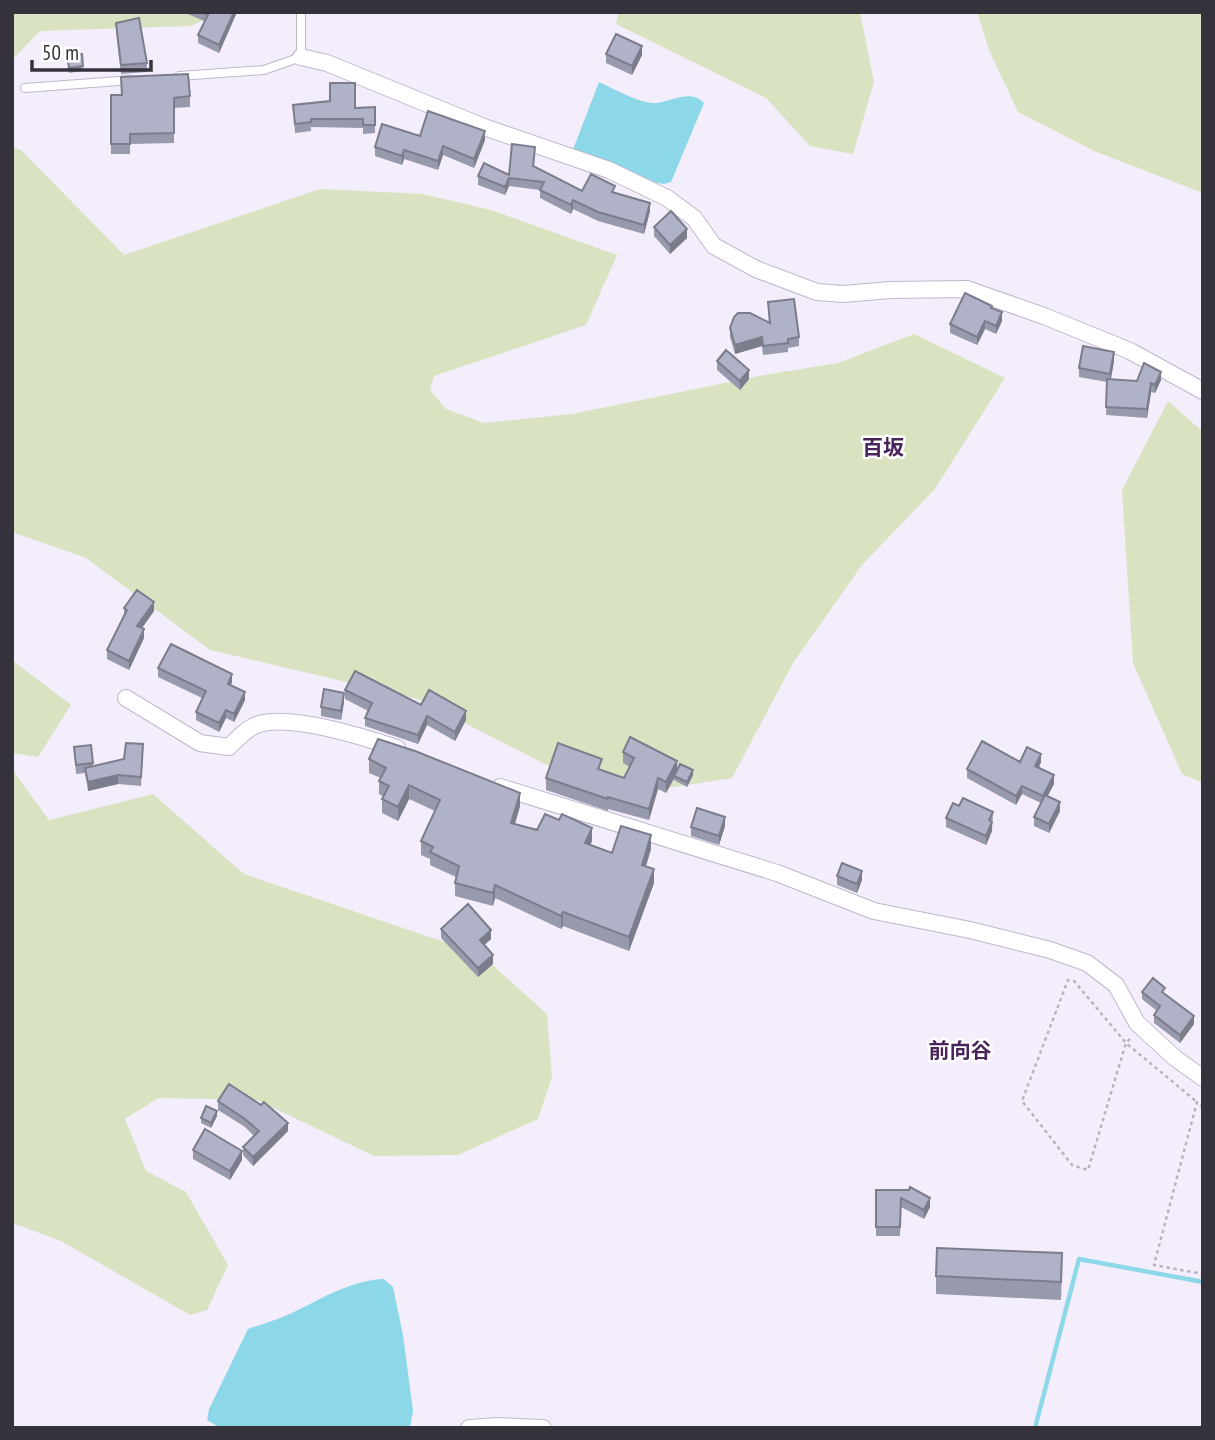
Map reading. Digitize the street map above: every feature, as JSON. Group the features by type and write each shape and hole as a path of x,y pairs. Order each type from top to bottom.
{"street":[{"path":"301,57 327,63 484,127 609,170 667,198 694,218 714,246 757,269 817,292 843,294 890,290 967,289 1044,316 1130,351 1203,391"},
{"path":"126,698 200,743 229,747 240,735 260,724 294,722 364,737 408,752"},
{"path":"484,780 522,796 777,873 874,911 984,933 1050,950 1087,963 1116,985 1137,1023 1175,1058 1203,1078"},
{"path":"469,1428 543,1428"}],"lane":[{"path":"171,77 264,69 301,57 302,12"},
{"path":"24,88 144,79"}],"path":[{"path":"1126,1043 1088,1170 1072,1165 1022,1101 1068,980 1074,981 1126,1043 1203,1107"},
{"path":"1197,1102 1154,1265 1203,1274"}],"green space":[{"path":"12,12 220,12 191,26 40,31 12,60"},
{"path":"618,12 860,12 874,82 853,154 810,146 766,98 616,24"},
{"path":"977,12 1203,12 1203,193 1094,151 1018,112 989,50"},
{"path":"12,147 21,150 124,255 320,189 423,194 491,210 617,255 586,325 434,376 430,390 446,409 484,423 572,414 764,375 838,363 914,334 1005,378 935,489 862,565 793,663 732,778 609,797 418,699 210,650 86,558 12,532"},
{"path":"1168,401 1203,432 1203,783 1182,774 1133,663 1122,490"},
{"path":"12,660 71,705 38,757 12,753"},
{"path":"12,769 49,820 153,794 244,874 480,954 547,1014 552,1077 538,1119 458,1155 374,1156 257,1100 158,1098 125,1119 146,1171 186,1192 228,1265 207,1310 190,1315 61,1241 12,1223"}],"water":[{"path":"599,82 628,96 651,103 687,96 704,103 671,182 657,183 572,152"},
{"path":"384,1279 393,1287 403,1335 413,1411 410,1428 220,1428 207,1420 209,1409 248,1329 285,1316 345,1288"}],"building":[{"path":"202,12 234,12 219,45 198,35 208,15"},
{"path":"139,18 147,63 121,65 116,23"},
{"path":"616,34 642,46 632,66 606,54"},
{"path":"82,54 83,66 69,68 67,55"},
{"path":"188,74 190,96 174,98 174,133 130,134 130,144 111,144 111,95 122,95 121,77"},
{"path":"330,83 355,83 355,108 375,107 375,125 363,125 363,119 311,119 311,122 295,124 293,105 330,101"},
{"path":"428,111 485,131 474,159 443,146 438,161 404,150 402,156 375,147 382,124 420,136"},
{"path":"512,144 535,147 533,166 582,191 591,174 615,186 612,192 650,203 644,225 598,212 573,200 571,205 540,190 544,182 509,178 505,187 478,176 484,163 509,175"},
{"path":"671,211 687,229 670,245 654,227"},
{"path":"965,293 1002,312 996,326 985,321 977,337 950,324"},
{"path":"794,299 799,337 788,339 788,343 763,346 762,337 735,345 730,328 738,313 750,313 770,323 768,302"},
{"path":"1083,346 1114,352 1110,374 1079,368"},
{"path":"726,350 749,370 740,381 717,361"},
{"path":"1144,363 1161,372 1155,385 1151,383 1147,409 1106,407 1107,379 1137,381"},
{"path":"137,590 154,602 137,626 144,629 129,661 107,650 127,610 124,608"},
{"path":"171,644 232,674 228,684 245,692 234,714 226,710 219,723 196,712 206,691 158,668"},
{"path":"355,671 421,705 429,690 466,711 455,732 427,716 418,735 365,718 372,703 345,690"},
{"path":"324,689 344,693 341,711 321,707"},
{"path":"630,737 677,761 666,782 658,778 649,809 608,799 546,778 558,743 602,759 598,769 624,778 634,758 623,752"},
{"path":"378,739 520,793 511,823 537,830 545,814 559,820 562,814 592,828 585,843 612,853 621,826 651,835 642,865 654,869 629,937 563,912 561,916 495,885 493,893 455,883 459,866 430,852 433,847 421,841 440,800 409,785 398,807 382,799 389,786 379,781 386,768 369,759"},
{"path":"982,741 1020,762 1027,747 1041,754 1035,766 1054,775 1043,796 1022,786 1016,796 967,769"},
{"path":"126,743 143,744 141,777 118,775 88,782 85,768 124,759"},
{"path":"91,745 93,763 76,765 74,747"},
{"path":"680,764 693,770 687,782 674,776"},
{"path":"1045,795 1060,802 1049,824 1034,817"},
{"path":"963,798 993,812 986,836 946,818 953,803 959,806"},
{"path":"697,808 725,817 719,836 691,827"},
{"path":"842,863 862,871 857,884 837,876"},
{"path":"468,904 491,930 480,940 493,955 478,968 441,929"},
{"path":"1153,978 1165,988 1162,992 1194,1016 1180,1035 1154,1015 1160,1006 1142,992"},
{"path":"229,1084 261,1105 264,1102 288,1123 253,1157 243,1147 259,1131 218,1101"},
{"path":"206,1106 217,1111 211,1123 201,1118"},
{"path":"205,1129 242,1151 230,1171 193,1150"},
{"path":"910,1187 930,1198 924,1210 901,1198 900,1227 876,1227 876,1190 909,1190"},
{"path":"937,1248 1062,1253 1061,1282 936,1276"}],"waterway":[{"path":"1035,1428 1079,1259 1203,1282"}],"district":[{"name":"百坂","path":"883,448"},
{"name":"前向谷","path":"960,1051"}]}
